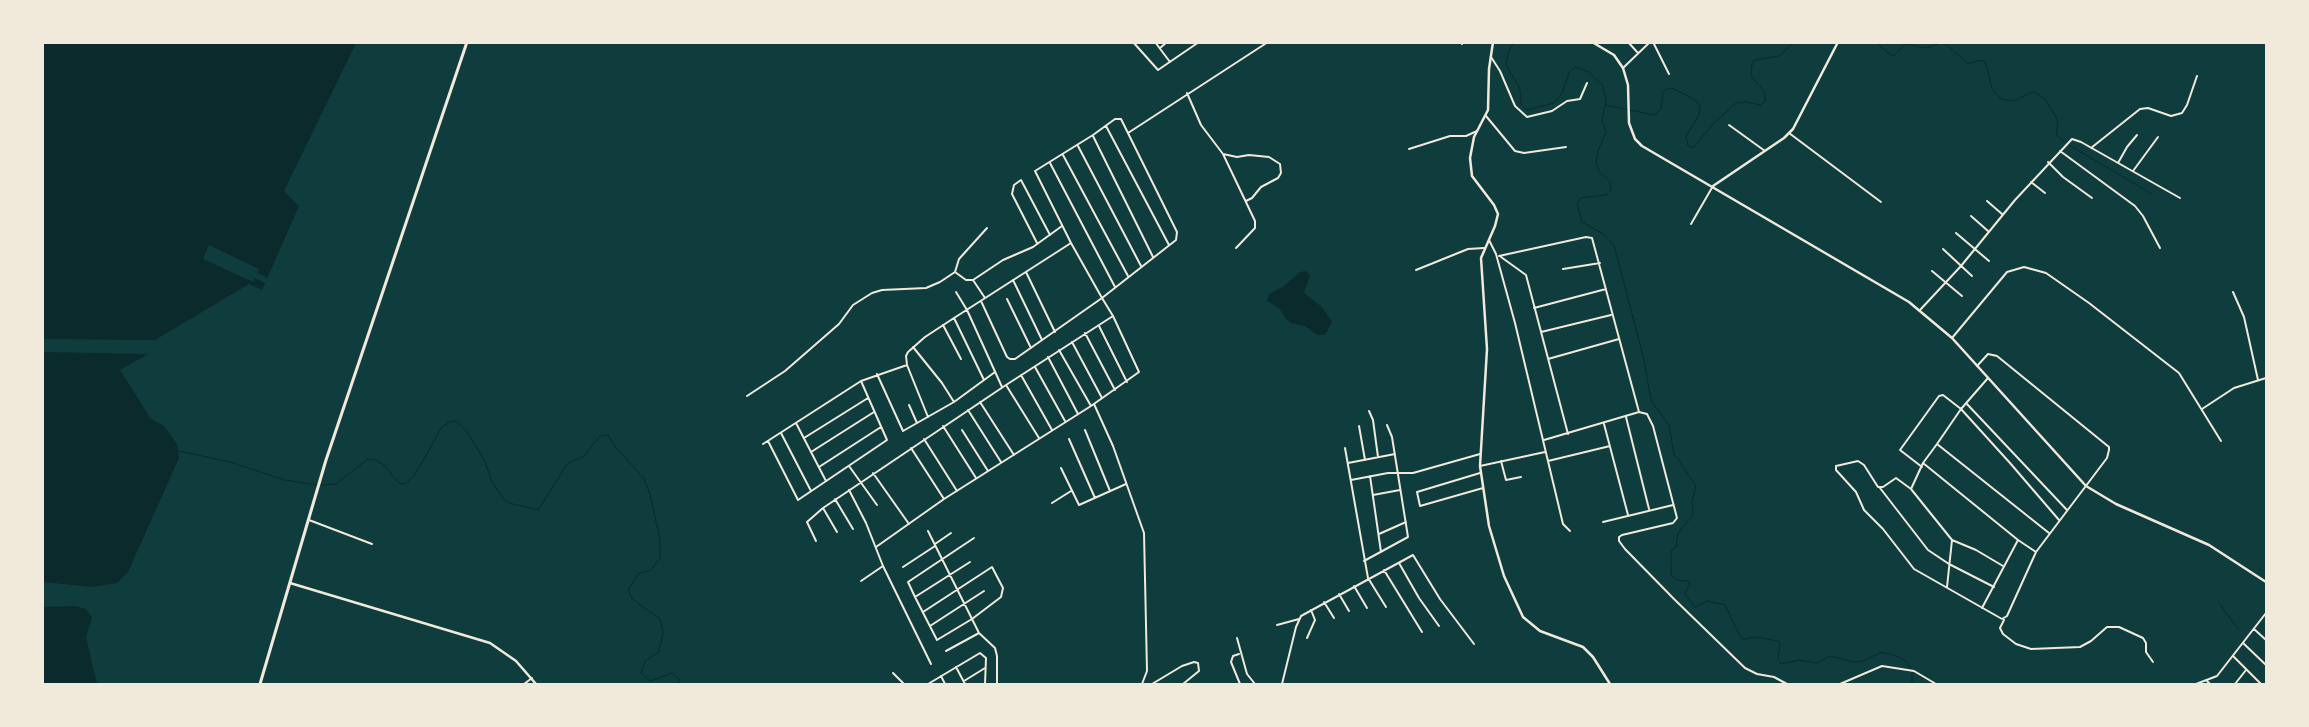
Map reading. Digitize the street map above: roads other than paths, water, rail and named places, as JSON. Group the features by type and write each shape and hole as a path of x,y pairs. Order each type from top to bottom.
{"highway":[{"path":"260,684 320,478 467,42"}],"street":[{"path":"1134,42 1158,70 1199,42"},
{"path":"1155,42 1170,62"},
{"path":"1160,48 1167,42"},
{"path":"1128,133 1268,42"},
{"path":"1493,42 1490,56 1489,102 1486,116 1477,131 1471,149 1471,171 1476,183 1494,205 1498,214 1481,258 1486,366 1480,454 1483,488 1496,552 1517,608 1534,627 1583,647 1593,656 1610,684"},
{"path":"1592,42 1614,56 1623,68 1628,85 1628,118 1632,134 1642,146 1713,186 1920,310 1952,338 2086,486 2116,504 2202,541 2266,582"},
{"path":"1628,42 1638,53"},
{"path":"1623,68 1651,42 1669,74"},
{"path":"1691,224 1713,186 1789,134 1801,116 1838,42"},
{"path":"1490,56 1500,71 1515,106 1527,117 1552,111 1567,101 1580,99 1586,83"},
{"path":"2092,148 2140,108 2148,108 2171,116 2182,114 2197,76"},
{"path":"1187,93 1201,125 1223,154 1256,225 1236,248"},
{"path":"1486,116 1515,151 1524,153 1566,148"},
{"path":"876,547 944,499 1138,374 1139,370 1112,316 1102,298 1071,243 1035,172 1119,118 1177,232 1177,237 1102,298 1015,358 1008,358 981,301"},
{"path":"1729,124 1765,151"},
{"path":"1106,126 1169,245"},
{"path":"1409,149 1450,136 1466,136 1477,131"},
{"path":"1789,134 1881,202"},
{"path":"1093,135 1153,257"},
{"path":"2118,163 2127,147 2137,135"},
{"path":"2133,171 2158,137"},
{"path":"1920,310 1961,266 2002,214 2048,162 2072,139 2092,148 2180,198"},
{"path":"1078,145 1141,266"},
{"path":"2059,150 2135,206 2143,216 2160,248"},
{"path":"1063,154 1128,276"},
{"path":"1223,154 1237,157 1269,157 1280,164 1281,173 1278,178 1261,186 1252,198 1246,201"},
{"path":"1049,162 1115,287"},
{"path":"2048,162 2068,181 2092,198"},
{"path":"1037,243 1012,194 1014,185 1021,180 1050,235"},
{"path":"2031,182 2045,193"},
{"path":"1987,201 2002,214"},
{"path":"1971,216 1988,231"},
{"path":"955,272 966,280 973,280 1003,260 1037,243 1062,226"},
{"path":"747,396 784,370 839,324 853,305 872,293 882,290 931,287 955,272 959,259 987,228"},
{"path":"1956,233 1989,261"},
{"path":"1499,256 1588,237 1593,240 1639,412"},
{"path":"1489,240 1496,254 1544,440 1545,452 1563,524 1570,531"},
{"path":"928,417 907,365 906,356 913,347 943,325 1071,243"},
{"path":"1416,270 1468,249 1484,248"},
{"path":"1943,250 1972,276"},
{"path":"1496,254 1526,275 1568,434"},
{"path":"1563,270 1600,263"},
{"path":"1952,338 2007,272 2019,267 2034,269 2057,279 2179,373 2221,441"},
{"path":"1932,271 1962,296"},
{"path":"1026,272 1055,332"},
{"path":"973,280 985,298"},
{"path":"1013,280 1042,340"},
{"path":"1534,308 1606,289"},
{"path":"956,292 967,310 1002,387"},
{"path":"2233,292 2244,317 2258,380"},
{"path":"1007,299 1031,348"},
{"path":"1541,332 1612,315"},
{"path":"816,541 807,522 823,508 943,426 1112,316"},
{"path":"954,318 984,380"},
{"path":"943,325 961,359"},
{"path":"1099,325 1127,382"},
{"path":"1086,333 1115,390"},
{"path":"1548,359 1619,339"},
{"path":"1072,342 1102,398"},
{"path":"913,347 942,383 954,402"},
{"path":"1060,350 1113,446 1145,542 1144,587 1147,671 1142,684"},
{"path":"1977,366 1988,354 1997,356 2109,447 2107,458 2036,552 2006,618 2001,624 2001,631 2016,644 2031,649 2080,646 2091,641 2107,627 2119,627 2143,638 2146,643 2146,652 2153,662"},
{"path":"1048,357 1078,414"},
{"path":"763,444 861,381 907,365"},
{"path":"1034,366 1065,422"},
{"path":"877,374 903,431 954,402 995,372"},
{"path":"1021,375 1052,430"},
{"path":"1911,489 1923,463 1966,402 1988,378"},
{"path":"2202,409 2234,388 2266,378"},
{"path":"768,441 798,500 886,440 861,381"},
{"path":"1006,385 1039,438"},
{"path":"1922,466 1900,449 1940,394 1961,409 2059,520"},
{"path":"804,438 868,398"},
{"path":"980,402 1014,454"},
{"path":"1966,402 2067,510"},
{"path":"909,406 917,423"},
{"path":"968,410 1001,462"},
{"path":"1369,411 1373,420 1378,457"},
{"path":"811,452 874,412"},
{"path":"1544,440 1626,418 1639,412 1647,414 1651,420 1676,521 1622,535 1619,539 1622,545 1746,668 1757,674 1774,677 1787,684"},
{"path":"1626,418 1649,509"},
{"path":"796,422 826,481"},
{"path":"1604,424 1628,515"},
{"path":"1364,561 1408,538 1392,437 1387,425"},
{"path":"943,426 976,478"},
{"path":"1359,426 1365,460"},
{"path":"819,467 881,427"},
{"path":"962,430 988,471"},
{"path":"1084,430 1110,491"},
{"path":"781,432 811,492"},
{"path":"924,439 957,491"},
{"path":"1069,439 1095,498"},
{"path":"1937,444 2049,534"},
{"path":"1548,461 1610,446"},
{"path":"911,448 944,499"},
{"path":"1345,448 1368,578 1386,607"},
{"path":"1480,466 1545,452"},
{"path":"1348,463 1395,454"},
{"path":"1351,480 1398,472 1413,473 1480,454"},
{"path":"1501,461 1506,480 1521,477"},
{"path":"1994,587 1949,564 1923,544 1876,485 1864,465 1858,461 1846,462 1835,467 1856,492 1864,510 1883,529 1911,566 1999,618 2006,618"},
{"path":"1923,463 2018,540 2036,552"},
{"path":"849,466 877,505"},
{"path":"1061,468 1079,505 1126,484"},
{"path":"873,473 909,524"},
{"path":"1481,473 1417,492 1420,506 1483,488"},
{"path":"1370,476 1381,552"},
{"path":"1880,488 1896,478 1911,489 1952,540 1976,550 2003,566"},
{"path":"849,490 866,523 883,566 931,664"},
{"path":"1373,495 1401,490"},
{"path":"1052,503 1072,492"},
{"path":"835,499 853,529"},
{"path":"1603,522 1649,509 1673,505"},
{"path":"823,508 837,532"},
{"path":"308,519 372,544"},
{"path":"1379,534 1406,522"},
{"path":"928,531 979,633 997,652 997,684"},
{"path":"902,567 952,534"},
{"path":"923,612 992,567 1003,588 1001,597 972,619 937,640 915,597 908,582 974,538"},
{"path":"1947,587 1952,540"},
{"path":"1982,608 2018,540"},
{"path":"1277,626 1299,619 1311,609 1413,554 1440,599 1474,644"},
{"path":"915,597 970,562"},
{"path":"1399,563 1419,598 1439,626"},
{"path":"861,581 883,566"},
{"path":"1384,570 1422,632"},
{"path":"290,583 481,640 511,657 536,684"},
{"path":"1354,586 1367,608"},
{"path":"930,626 984,591"},
{"path":"1339,594 1349,611"},
{"path":"1324,602 1334,618"},
{"path":"1306,638 1315,620 1311,609"},
{"path":"2196,684 2217,676 2266,614"},
{"path":"1282,684 1299,619"},
{"path":"2254,629 2266,640"},
{"path":"946,651 979,633"},
{"path":"1237,638 1248,677 1255,684"},
{"path":"2243,643 2266,665"},
{"path":"928,684 980,653 985,656 985,684"},
{"path":"1240,654 1233,656 1231,662 1240,684"},
{"path":"2233,656 2259,684"},
{"path":"1152,684 1182,666 1196,662 1200,669 1183,684"},
{"path":"1840,684 1882,666 1914,671 1936,684"},
{"path":"956,667 965,684"},
{"path":"964,681 986,667"},
{"path":"2235,684 2246,670"},
{"path":"894,672 904,684"},
{"path":"941,676 946,684"},
{"path":"524,684 532,678"},
{"path":"1189,679 1192,684"},
{"path":"2206,680 2210,684"}],"water":[{"path":"43,43 356,43 284,191 299,206 262,290 120,370 151,419 164,426 173,438 177,445 179,458 128,572 117,583 92,587 43,582"},
{"path":"1306,271 1310,276 1304,293 1323,308 1332,322 1325,335 1317,335 1305,326 1291,323 1279,308 1267,301 1269,294 1283,287 1300,272"},
{"path":"75,606 86,609 92,618 86,637 97,684 43,684 43,607"}],"waterway":[{"path":"1514,42 1508,53 1506,65 1520,89 1521,104 1527,110 1554,103 1562,93 1569,73 1575,67 1589,72 1603,86 1606,101 1602,121 1606,132 1598,151 1596,163 1599,171 1610,182 1611,190 1606,195 1581,198 1577,204 1582,222 1603,234 1614,245 1644,360 1652,402 1669,425 1674,454 1696,486 1692,501 1693,515 1678,533 1676,547 1671,551 1671,575 1677,580 1688,581 1690,585 1685,592 1686,596 1695,607 1707,601 1725,605 1740,636 1744,639 1758,637 1780,643 1778,659 1781,664 1799,660 1817,663 1830,656 1854,662 1863,661 1882,652 1899,657 1907,662 1911,669"},
{"path":"1605,105 1654,115 1661,109 1663,92 1668,88 1674,89 1695,100 1700,106 1699,115 1686,136 1688,146 1693,148 1712,125 1736,103 1747,102 1760,105 1765,102 1765,93 1751,75 1752,64 1755,60 1779,56 1794,42"},
{"path":"1876,42 1894,56 1905,44 1927,48 1941,43 1947,45 1967,63 1984,61 1992,89 2001,99 2013,101 2035,92 2046,100 2056,117 2058,125 2056,135 2064,141"},
{"path":"2069,145 2152,194"},
{"path":"321,485 336,484 368,459 376,460 384,465 399,483 405,484 414,476 442,427 449,422 456,421 467,432 484,459 492,482 503,498 509,503 538,510 568,463 584,456 600,436 608,435 616,448 643,477 650,494 660,540 660,558 651,570 638,574 628,590 632,599 660,619 663,633 659,652 645,661 641,673 650,681 672,673 679,679 679,684"},
{"path":"179,451 230,462 285,480 317,485"},
{"path":"2219,603 2239,630"},
{"path":"1912,673 1912,684"}]}
